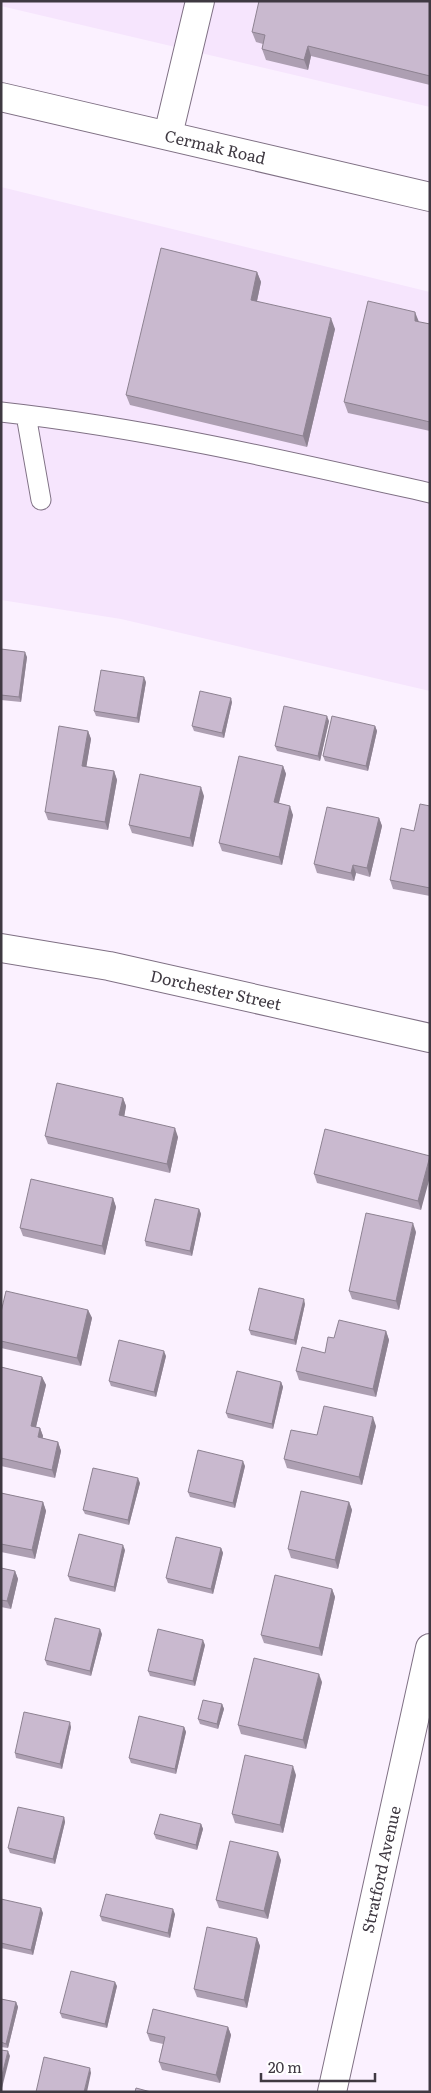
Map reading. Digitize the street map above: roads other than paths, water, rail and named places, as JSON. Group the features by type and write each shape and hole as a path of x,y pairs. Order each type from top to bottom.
{"street":[{"path":"168,135 200,1"},
{"name":"Cermak Road","path":"1,97 430,197"},
{"name":"Dorchester Street","path":"1,948 109,966 430,1038"},
{"name":"Stratford Avenue","path":"332,2092 430,1648"}],"lane":[{"path":"1,412 254,453 430,493"},
{"path":"26,415 41,500"}]}
